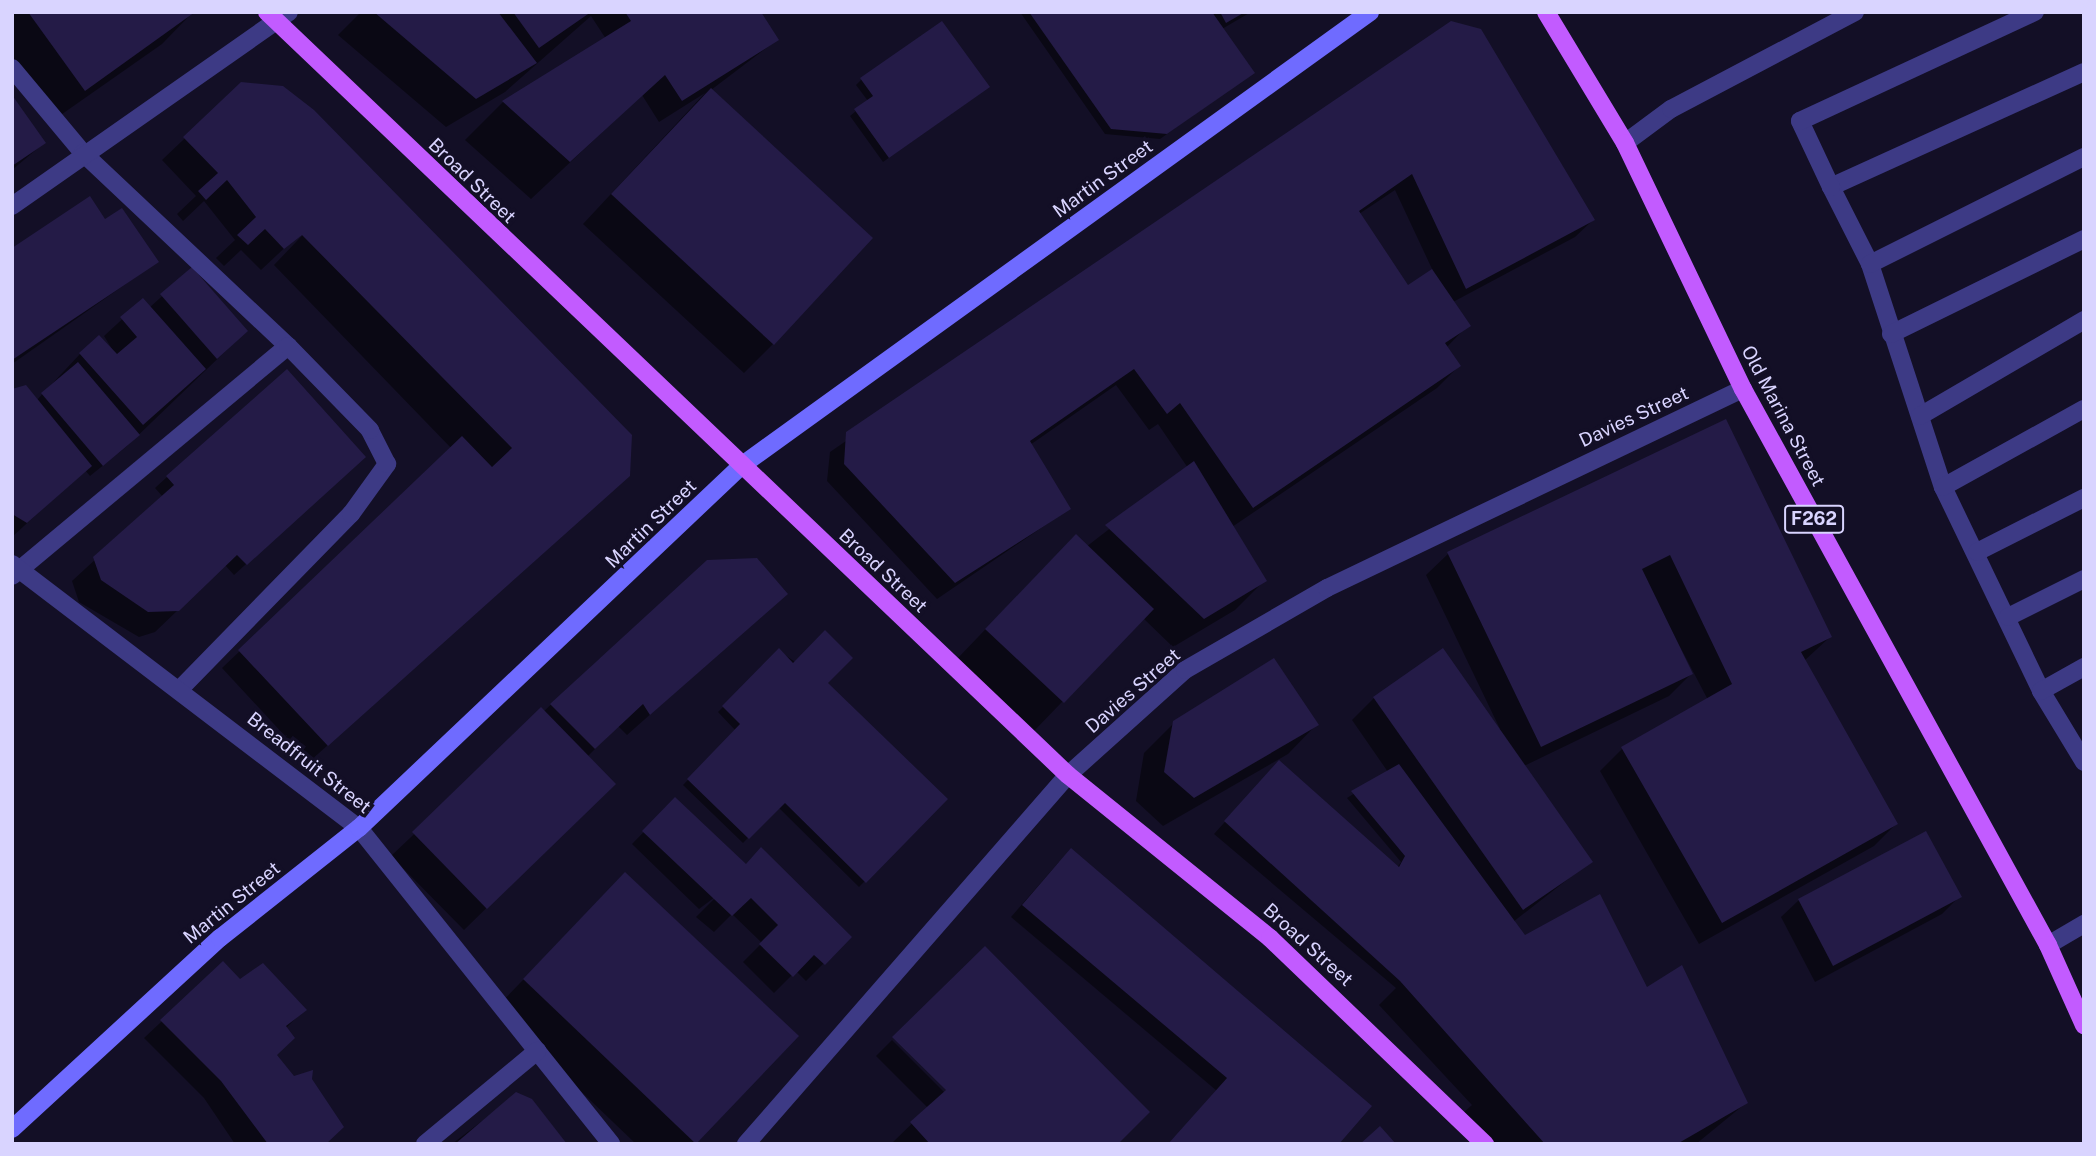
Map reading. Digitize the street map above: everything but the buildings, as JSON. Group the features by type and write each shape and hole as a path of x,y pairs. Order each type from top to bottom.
{"main road":[{"name":"Old Marina Street","path":"1546,12 1625,143 1743,389 2048,945 2084,1025"},
{"name":"Broad Street","path":"277,15 741,466 1068,775 1270,938 1485,1144"}],"street":[{"name":"Martin Street","path":"12,1129 220,938 359,828 741,466 1370,12"},
{"path":"1625,143 1671,109 1855,12"},
{"path":"2035,12 1800,121 1870,264 1943,487 1977,552 2041,691 2082,756"},
{"path":"12,205 277,15"},
{"path":"12,68 83,153 288,346 370,430 387,464 351,514 180,689"},
{"path":"1831,187 2084,72"},
{"path":"1870,264 2084,157"},
{"path":"1891,334 2084,239"},
{"path":"1920,416 2084,320"},
{"path":"14,569 288,346"},
{"name":"Davies Street","path":"746,1144 1068,775 1185,670 1327,588 1743,389"},
{"path":"1943,487 2084,409"},
{"path":"1977,552 2084,498"},
{"name":"Breadfruit Street","path":"14,569 180,689 359,828 611,1144"},
{"path":"2008,617 2084,579"},
{"path":"2041,691 2084,667"},
{"path":"2048,945 2084,924"},
{"path":"425,1144 537,1051"}]}
